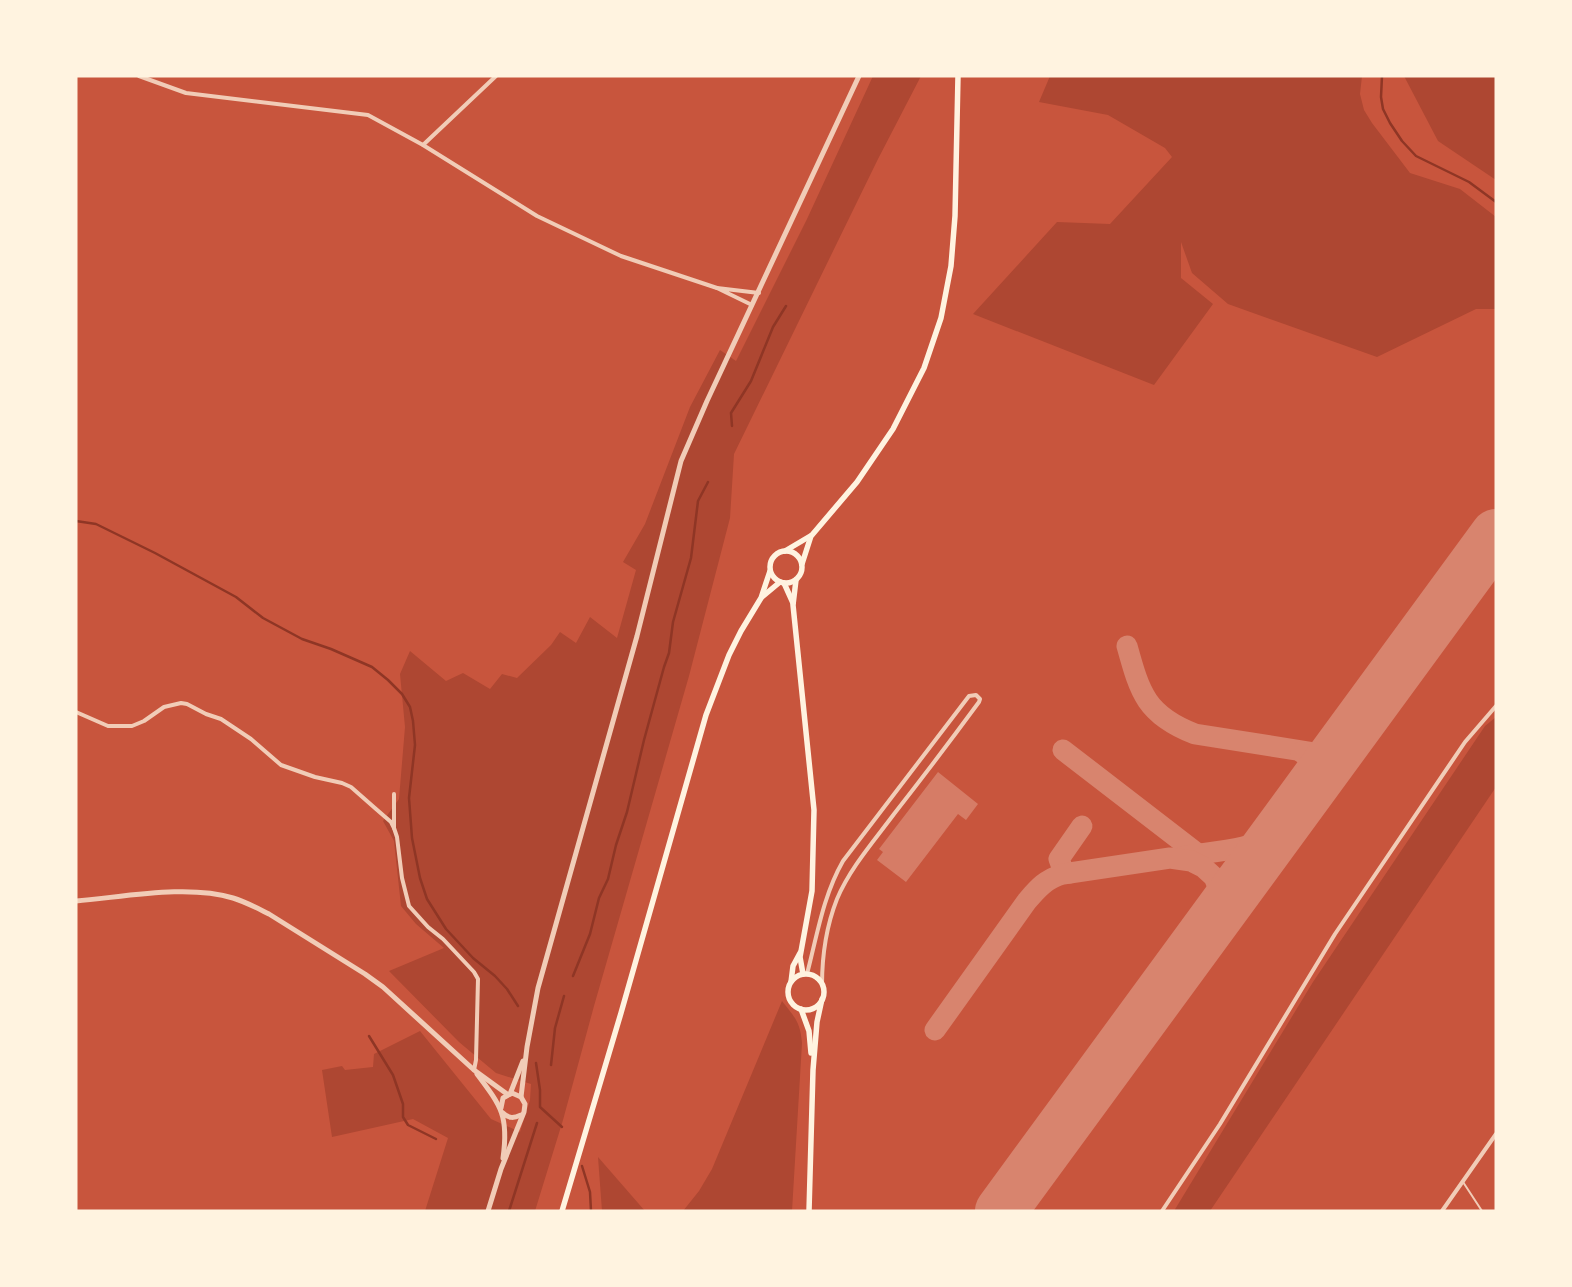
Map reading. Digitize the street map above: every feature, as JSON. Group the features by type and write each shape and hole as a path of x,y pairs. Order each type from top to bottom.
{"main road":[{"path":"562,1211 715,688 733,648 761,598 773,557 812,535 857,482 893,429 924,368 941,318 951,266 954,233 958,76"},
{"path":"770,571 775,580 782,583 796,580 800,575 812,535"},
{"path":"784,551 789,551 798,556 802,564"},
{"path":"796,580 793,605 814,810 812,891 800,963 805,974"},
{"path":"761,598 782,583"},
{"path":"782,583 793,605"},
{"path":"801,951 794,966 788,993 789,998 796,1006 806,1010 815,1007 822,999"},
{"path":"791,983 794,979 805,974 816,978 822,985 823,995 816,1030 813,1067 809,1211"},
{"path":"801,1009 809,1031 813,1067"}],"street":[{"path":"139,76 186,93 368,115 424,145 537,216 621,256 717,288 752,305"},
{"path":"424,145 496,76"},
{"path":"488,1211 501,1169 521,1115 524,1112 525,1104 521,1096 538,988 636,636 684,453 706,401 759,293 859,76"},
{"path":"717,288 759,293"},
{"path":"805,974 821,917 835,876 843,862 969,696 976,695 980,699 979,702 844,885 832,912 825,941 822,985"},
{"path":"76,712 108,726 132,726 144,721 164,707 181,703 186,704 221,719 251,739 280,765 316,777 342,782 351,787 391,822 397,836 402,878 410,906 478,978 476,1060 474,1070 506,1116 514,1118 521,1115"},
{"path":"1162,1211 1220,1124 1335,934 1465,742 1496,706"},
{"path":"938,738 948,744"},
{"path":"900,788 908,796"},
{"path":"394,794 394,828"},
{"path":"862,838 872,845"},
{"path":"76,901 190,892 234,898 268,914 365,974 405,1006 474,1070 508,1094 521,1096"},
{"path":"501,1169 505,1136 501,1101 508,1094 527,1049"},
{"path":"1442,1211 1496,1134"}],"lane":[{"path":"1462,1182 1482,1211"}],"shaded area":[{"path":"873,76 921,76 878,159 734,454 730,518 689,676 563,1120 535,1211 425,1211 448,1138 413,1119 332,1137 322,1070 342,1066 345,1070 373,1067 374,1054 420,1031 491,1119 520,1132 530,1100 531,1084 496,1073 459,1042 389,971 444,948 416,924 401,906 394,841 383,821 399,799 405,727 400,674 410,651 446,681 463,673 490,689 502,674 517,678 551,645 560,632 576,643 590,617 617,638 636,570 623,562 645,524 690,407 720,350 736,361 807,219"},
{"path":"1050,76 1362,76 1360,94 1364,110 1410,173 1460,189 1496,217 1496,309 1476,309 1377,357 1228,304 1192,273 1181,242 1181,278 1213,304 1154,385 973,314 1057,222 1110,224 1172,157 1165,148 1108,115 1039,102"},
{"path":"1404,76 1496,76 1496,180 1438,141"},
{"path":"1496,717 1496,787 1210,1211 1174,1211 1313,982 1485,726"},
{"path":"782,1001 794,1016 802,1043 792,1211 683,1211 699,1191 712,1169"},
{"path":"598,1157 645,1211 602,1211"}],"building":[{"path":"938,772 978,804 966,820 958,814 906,882 877,860 883,852 879,849"}],"waterway":[{"path":"1382,76 1381,97 1383,109 1402,141 1416,156 1469,182 1496,202"},
{"path":"732,426 731,413 751,381 773,327 786,306"},
{"path":"573,976 590,934 599,898 608,879 616,845 627,812 644,740 669,653 673,622 691,558 698,501 708,482"},
{"path":"76,521 96,524 155,553 236,597 263,618 302,639 372,667 402,694 410,707 413,721 415,745 409,798 412,838 420,878 427,899 446,929 473,958 495,976 507,989 518,1006"},
{"path":"551,1065 555,1028 564,996"},
{"path":"369,1036 393,1075 403,1104 403,1117 408,1125 436,1139"},
{"path":"536,1063 540,1090 540,1107 562,1127"},
{"path":"509,1211 537,1123"},
{"path":"582,1166 590,1192 591,1211"}],"taxiway":[{"path":"1127,646 1141,689 1155,710 1179,727 1195,734 1315,753 1325,752 1334,748 1349,736"},
{"path":"1063,750 1198,854"},
{"path":"1301,752 1313,765 1314,784"},
{"path":"1070,873 1063,870 1059,859 1082,826"},
{"path":"1184,856 1246,846 1257,843 1279,831"},
{"path":"935,1030 1027,901 1043,884 1057,876 1170,858 1191,861 1203,867 1214,877 1219,889 1217,911 1213,922"}],"runway":[{"path":"1001,1211 1496,535"}]}
